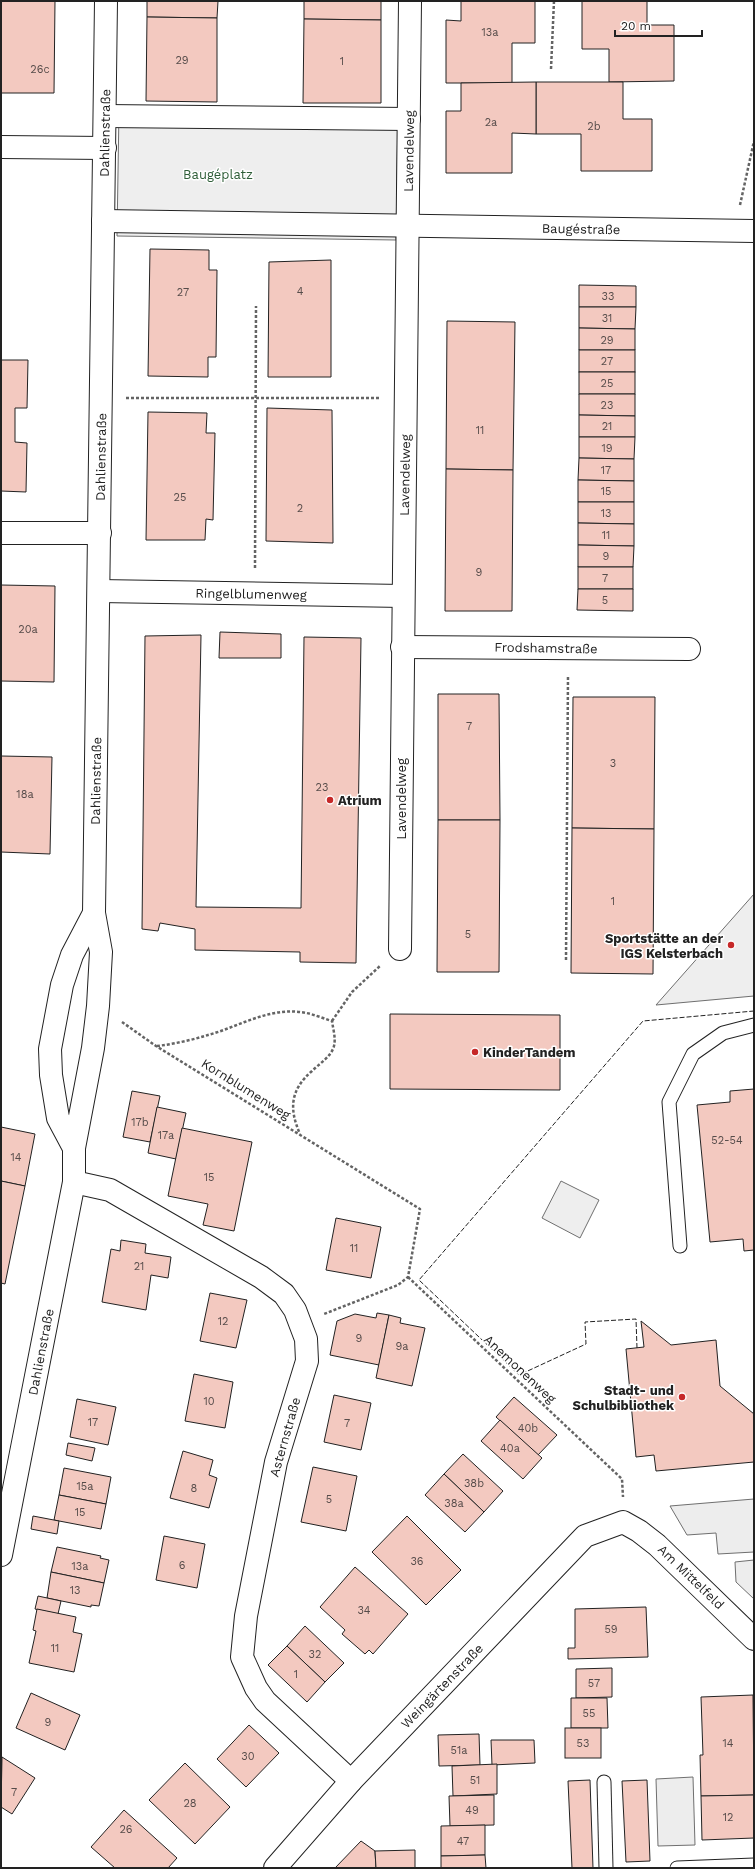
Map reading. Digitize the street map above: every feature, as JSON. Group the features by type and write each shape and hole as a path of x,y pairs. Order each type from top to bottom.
{"street":[{"name":"Dahlienstraße","path":"1,1555 74,1182 74,1148 93,1048 98,1006 101,952 94,913 102,398 106,1"},
{"name":"Lavendelweg","path":"400,949 410,1"},
{"path":"105,116 409,119"},
{"path":"1,147 105,148"},
{"path":"104,221 408,227"},
{"name":"Baugéstraße","path":"408,227 744,231"},
{"path":"1,533 100,533"},
{"name":"Ringelblumenweg","path":"99,591 403,596"},
{"name":"Frodshamstraße","path":"402,646 689,649"},
{"name":"Dahlienstraße","path":"74,1148 58,1118 50,1075 50,1049 62,985 72,955 94,913"},
{"name":"Asternstraße","path":"74,1182 110,1190 261,1277 284,1294 295,1310 306,1339 307,1361 276,1462 246,1616 242,1657 256,1688 265,1701 351,1781"},
{"name":"Am Mittelfeld","path":"623,1522 657,1544 754,1639"},
{"name":"Weingärtenstraße","path":"275,1868 351,1781 585,1536 623,1522"}],"lane":[{"path":"680,1246 669,1102 693,1054 724,1033 754,1025"},
{"path":"604,1782 606,1868"},
{"path":"676,1868 754,1864"}],"path":[{"path":"551,69 554,1"},
{"path":"744,231 754,141"},
{"path":"255,594 256,306"},
{"path":"102,398 406,398"},
{"path":"566,960 568,648"},
{"path":"300,1135 294,1118 292,1105 296,1092 311,1071 328,1056 334,1047 332,1021 352,992 363,980 400,949"},
{"name":"Kornblumenweg","path":"98,1006 156,1046 420,1209 408,1277"},
{"path":"156,1046 172,1044 209,1035 240,1023 280,1012 300,1012 332,1021"},
{"path":"301,1324 398,1285 408,1277"},
{"name":"Anemonenweg","path":"408,1277 622,1479 623,1522"}],"green space":[{"name":"Baugéplatz","path":"119,109 398,113 396,240 117,236"},
{"name":"Sportstätte an der IGS Kelsterbach","path":"754,894 754,996 656,1005"},
{"path":"561,1181 599,1200 580,1238 542,1218"}],"shaded area":[{"path":"754,1499 754,1552 718,1554 716,1533 687,1535 670,1506"},
{"path":"754,1560 754,1599 736,1582 735,1562"},
{"path":"693,1777 695,1845 658,1846 656,1779"}],"building":[{"path":"1,1 55,1 54,93 1,93"},
{"path":"147,1 218,1 217,18 147,17"},
{"path":"304,1 381,1 381,20 304,19"},
{"path":"461,1 535,1 535,43 512,43 512,83 446,83 446,20 461,21"},
{"path":"582,1 647,1 647,25 674,25 674,81 609,82 609,49 582,49"},
{"path":"147,17 217,18 217,102 146,101"},
{"path":"304,19 381,20 381,103 303,103"},
{"path":"536,82 623,82 623,119 652,119 652,171 581,171 581,134 536,134"},
{"path":"536,82 536,134 512,133 512,173 446,173 446,111 461,111 461,83"},
{"path":"150,249 209,250 209,270 217,270 216,357 208,357 208,377 148,376"},
{"path":"331,260 331,377 268,377 269,262"},
{"path":"579,285 636,286 636,307 579,307"},
{"path":"579,307 636,307 635,329 579,328"},
{"path":"447,321 515,322 513,470 446,469"},
{"path":"579,328 635,329 635,350 579,350"},
{"path":"579,350 635,350 635,372 579,372"},
{"path":"1,360 28,360 27,408 15,408 15,442 27,443 26,492 1,491"},
{"path":"579,372 635,372 635,394 579,394"},
{"path":"579,394 635,394 635,416 579,415"},
{"path":"267,408 332,410 333,543 266,541"},
{"path":"148,412 207,413 206,433 215,433 213,520 206,519 205,540 146,540"},
{"path":"579,415 635,416 635,437 579,437"},
{"path":"579,437 635,437 634,459 579,458"},
{"path":"579,458 634,459 634,481 578,480"},
{"path":"446,469 513,470 512,611 445,611"},
{"path":"578,480 634,481 634,502 578,502"},
{"path":"578,502 634,502 634,524 578,523"},
{"path":"578,523 634,524 634,546 578,545"},
{"path":"578,545 634,546 633,567 578,567"},
{"path":"578,567 633,567 633,589 578,589"},
{"path":"1,585 55,586 54,682 1,681"},
{"path":"578,589 633,589 633,611 577,610"},
{"path":"220,632 281,634 281,658 219,658"},
{"name":"Atrium","path":"201,635 196,907 301,908 304,637 361,638 356,963 300,962 300,952 195,950 195,929 160,923 158,931 142,929 145,636"},
{"path":"438,694 499,694 500,820 438,820"},
{"path":"573,697 655,697 654,829 572,828"},
{"path":"1,756 52,757 50,854 1,852"},
{"path":"438,820 500,820 499,972 437,972"},
{"path":"572,828 654,829 653,974 571,973"},
{"name":"KinderTandem","path":"390,1014 560,1015 560,1090 390,1089"},
{"path":"754,1089 754,1250 744,1251 743,1239 710,1242 697,1105 730,1102 730,1091"},
{"path":"132,1091 160,1096 150,1142 123,1137"},
{"path":"157,1107 186,1113 176,1159 148,1153"},
{"path":"1,1127 35,1134 25,1186 1,1181"},
{"path":"182,1128 252,1142 234,1231 203,1225 208,1204 168,1196"},
{"path":"1,1181 25,1186 5,1284 1,1283"},
{"path":"336,1218 381,1227 371,1278 326,1270"},
{"path":"121,1240 146,1244 145,1253 171,1257 168,1278 151,1275 146,1310 102,1302 111,1249 120,1251"},
{"path":"210,1293 247,1300 236,1348 200,1341"},
{"path":"377,1313 389,1315 379,1365 330,1355 337,1321 355,1314 376,1318"},
{"path":"389,1315 401,1318 400,1323 425,1328 412,1386 376,1378"},
{"name":"Stadt- und Schulbibliothek","path":"641,1321 671,1345 716,1340 720,1386 754,1414 754,1462 656,1471 654,1455 636,1457 626,1349 644,1347"},
{"path":"194,1374 233,1382 225,1428 185,1421"},
{"path":"334,1395 371,1403 361,1450 324,1442"},
{"path":"514,1397 557,1435 538,1455 496,1417"},
{"path":"77,1399 116,1407 108,1445 70,1437"},
{"path":"500,1420 542,1458 523,1479 481,1441"},
{"path":"68,1443 95,1448 92,1461 66,1455"},
{"path":"183,1451 213,1460 209,1475 217,1478 209,1508 170,1498"},
{"path":"463,1454 503,1491 484,1512 444,1474"},
{"path":"313,1467 357,1476 346,1531 301,1522"},
{"path":"64,1468 111,1477 106,1504 59,1495"},
{"path":"444,1474 484,1512 465,1532 425,1495"},
{"path":"59,1495 106,1504 101,1529 54,1520"},
{"path":"33,1516 59,1521 57,1534 31,1529"},
{"path":"407,1516 461,1570 426,1605 372,1552"},
{"path":"164,1536 205,1544 197,1588 156,1580"},
{"path":"57,1547 101,1556 100,1558 109,1560 104,1583 51,1572"},
{"path":"355,1567 408,1614 373,1654 369,1650 365,1654 342,1634 345,1630 320,1607"},
{"path":"51,1572 104,1583 99,1606 91,1605 91,1607 47,1598"},
{"path":"38,1596 61,1601 58,1614 35,1609"},
{"path":"646,1607 648,1657 568,1659 568,1648 575,1648 575,1609"},
{"path":"37,1609 76,1617 73,1632 82,1634 74,1672 29,1663 36,1631 33,1630"},
{"path":"305,1626 344,1663 325,1682 287,1646"},
{"path":"287,1646 325,1682 307,1702 268,1665"},
{"path":"612,1668 612,1697 576,1698 576,1669"},
{"path":"31,1693 80,1715 65,1750 16,1728"},
{"path":"753,1695 754,1795 701,1796 700,1755 703,1755 701,1697"},
{"path":"571,1698 607,1698 608,1728 571,1728"},
{"path":"249,1725 279,1753 246,1787 217,1759"},
{"path":"565,1728 601,1728 601,1758 565,1758"},
{"path":"479,1734 480,1765 439,1766 438,1735"},
{"path":"491,1740 534,1740 535,1763 492,1765"},
{"path":"2,1757 35,1778 12,1814 1,1807"},
{"path":"185,1763 230,1807 195,1844 149,1800"},
{"path":"497,1764 497,1794 453,1796 452,1766"},
{"path":"590,1780 593,1868 572,1868 568,1781"},
{"path":"647,1780 650,1861 626,1862 622,1781"},
{"path":"494,1795 494,1825 450,1826 449,1796"},
{"path":"754,1795 754,1838 702,1840 701,1796"},
{"path":"124,1810 177,1858 168,1868 115,1868 91,1847"},
{"path":"485,1825 485,1855 441,1856 441,1826"},
{"path":"361,1841 375,1851 376,1868 335,1868"},
{"path":"415,1850 415,1868 376,1868 375,1851"},
{"path":"485,1855 486,1868 441,1868 441,1856"}],"fence":[{"path":"637,1348 636,1319 585,1322 586,1344 519,1375 419,1280 643,1021 754,1011"}],"place":[{"name":"Atrium","path":"330,800"},
{"name":"Sportstätte an der IGS Kelsterbach","path":"731,945"},
{"name":"KinderTandem","path":"475,1052"},
{"name":"Stadt- und Schulbibliothek","path":"682,1397"}]}
